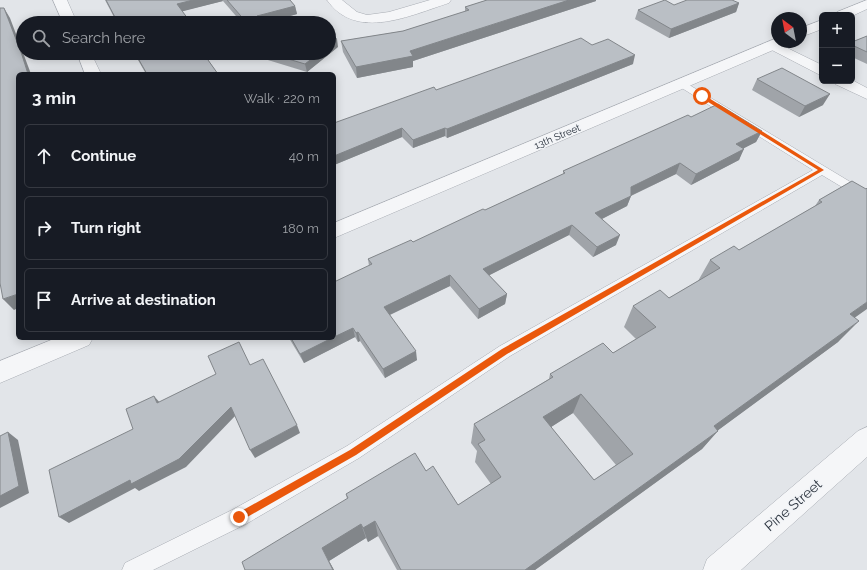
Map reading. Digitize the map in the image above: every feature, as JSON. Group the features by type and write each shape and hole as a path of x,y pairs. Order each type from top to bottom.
{"street":[{"path":"60,0 67,16"},
{"path":"334,0 349,13 360,19 380,18 444,0"},
{"path":"849,12 867,4"},
{"path":"807,30 819,25"},
{"name":"13th Street","path":"336,230 771,46"},
{"path":"783,48 819,69"},
{"path":"87,60 92,72"},
{"path":"848,84 867,94"},
{"path":"0,372 76,340"},
{"name":"Pine Street","path":"718,570 867,440"}],"lane":[{"path":"681,83 867,198"},
{"path":"132,570 239,517 353,452 505,352 822,170"}],"building":[{"path":"106,0 193,0 177,4 186,16 114,16"},
{"path":"227,0 290,0 295,6 257,16 241,16"},
{"path":"487,0 569,0 410,51 413,56 356,67 341,41 403,31 469,10 465,7"},
{"path":"665,0 674,5 687,0 732,0 739,3 671,29 638,10"},
{"path":"0,8 4,8 16,39 16,60 24,60 27,72 16,72 16,295 3,299 0,283"},
{"path":"867,36 867,52 855,46 855,41"},
{"path":"581,38 592,45 608,39 635,55 447,129 445,128 413,140 402,128 336,155 336,122 434,87 436,90"},
{"path":"139,60 208,60 217,72 146,72"},
{"path":"292,60 310,60 305,64"},
{"path":"782,68 830,94 805,106 757,79"},
{"path":"718,104 762,131 736,144 744,149 696,174 680,163 631,187 631,196 595,213 620,235 597,247 572,225 483,269 507,294 479,309 450,275 384,307 416,351 383,369 358,332 356,333 353,328 336,336 336,281 372,264 368,259 411,240 413,242 483,209 485,210 565,173 563,171 688,115 691,117"},
{"path":"852,181 866,189 867,188 867,302 850,314 859,321 714,426 718,431 525,570 401,570 375,521 363,528 361,524 322,548 333,570 245,570 242,562 348,498 346,494 415,453 426,471 433,466 458,505 501,477 478,444 485,440 474,424 553,377 550,374 603,343 613,353 656,327 633,306 660,290 669,298 720,268 710,260 734,246 739,250 822,202 819,200","holes":["581,394 633,454 594,480 543,417"]},
{"path":"292,340 328,340 300,354"},
{"path":"239,342 250,365 263,359 297,425 250,450 231,407 179,459 131,484 130,480 59,517 49,470 133,429 126,409 154,396 157,403 216,374 208,356"},
{"path":"8,432 19,486 0,496 0,436"}],"route":[{"path":"239,517 353,452 505,352 649,267 822,170 702,96"}]}
